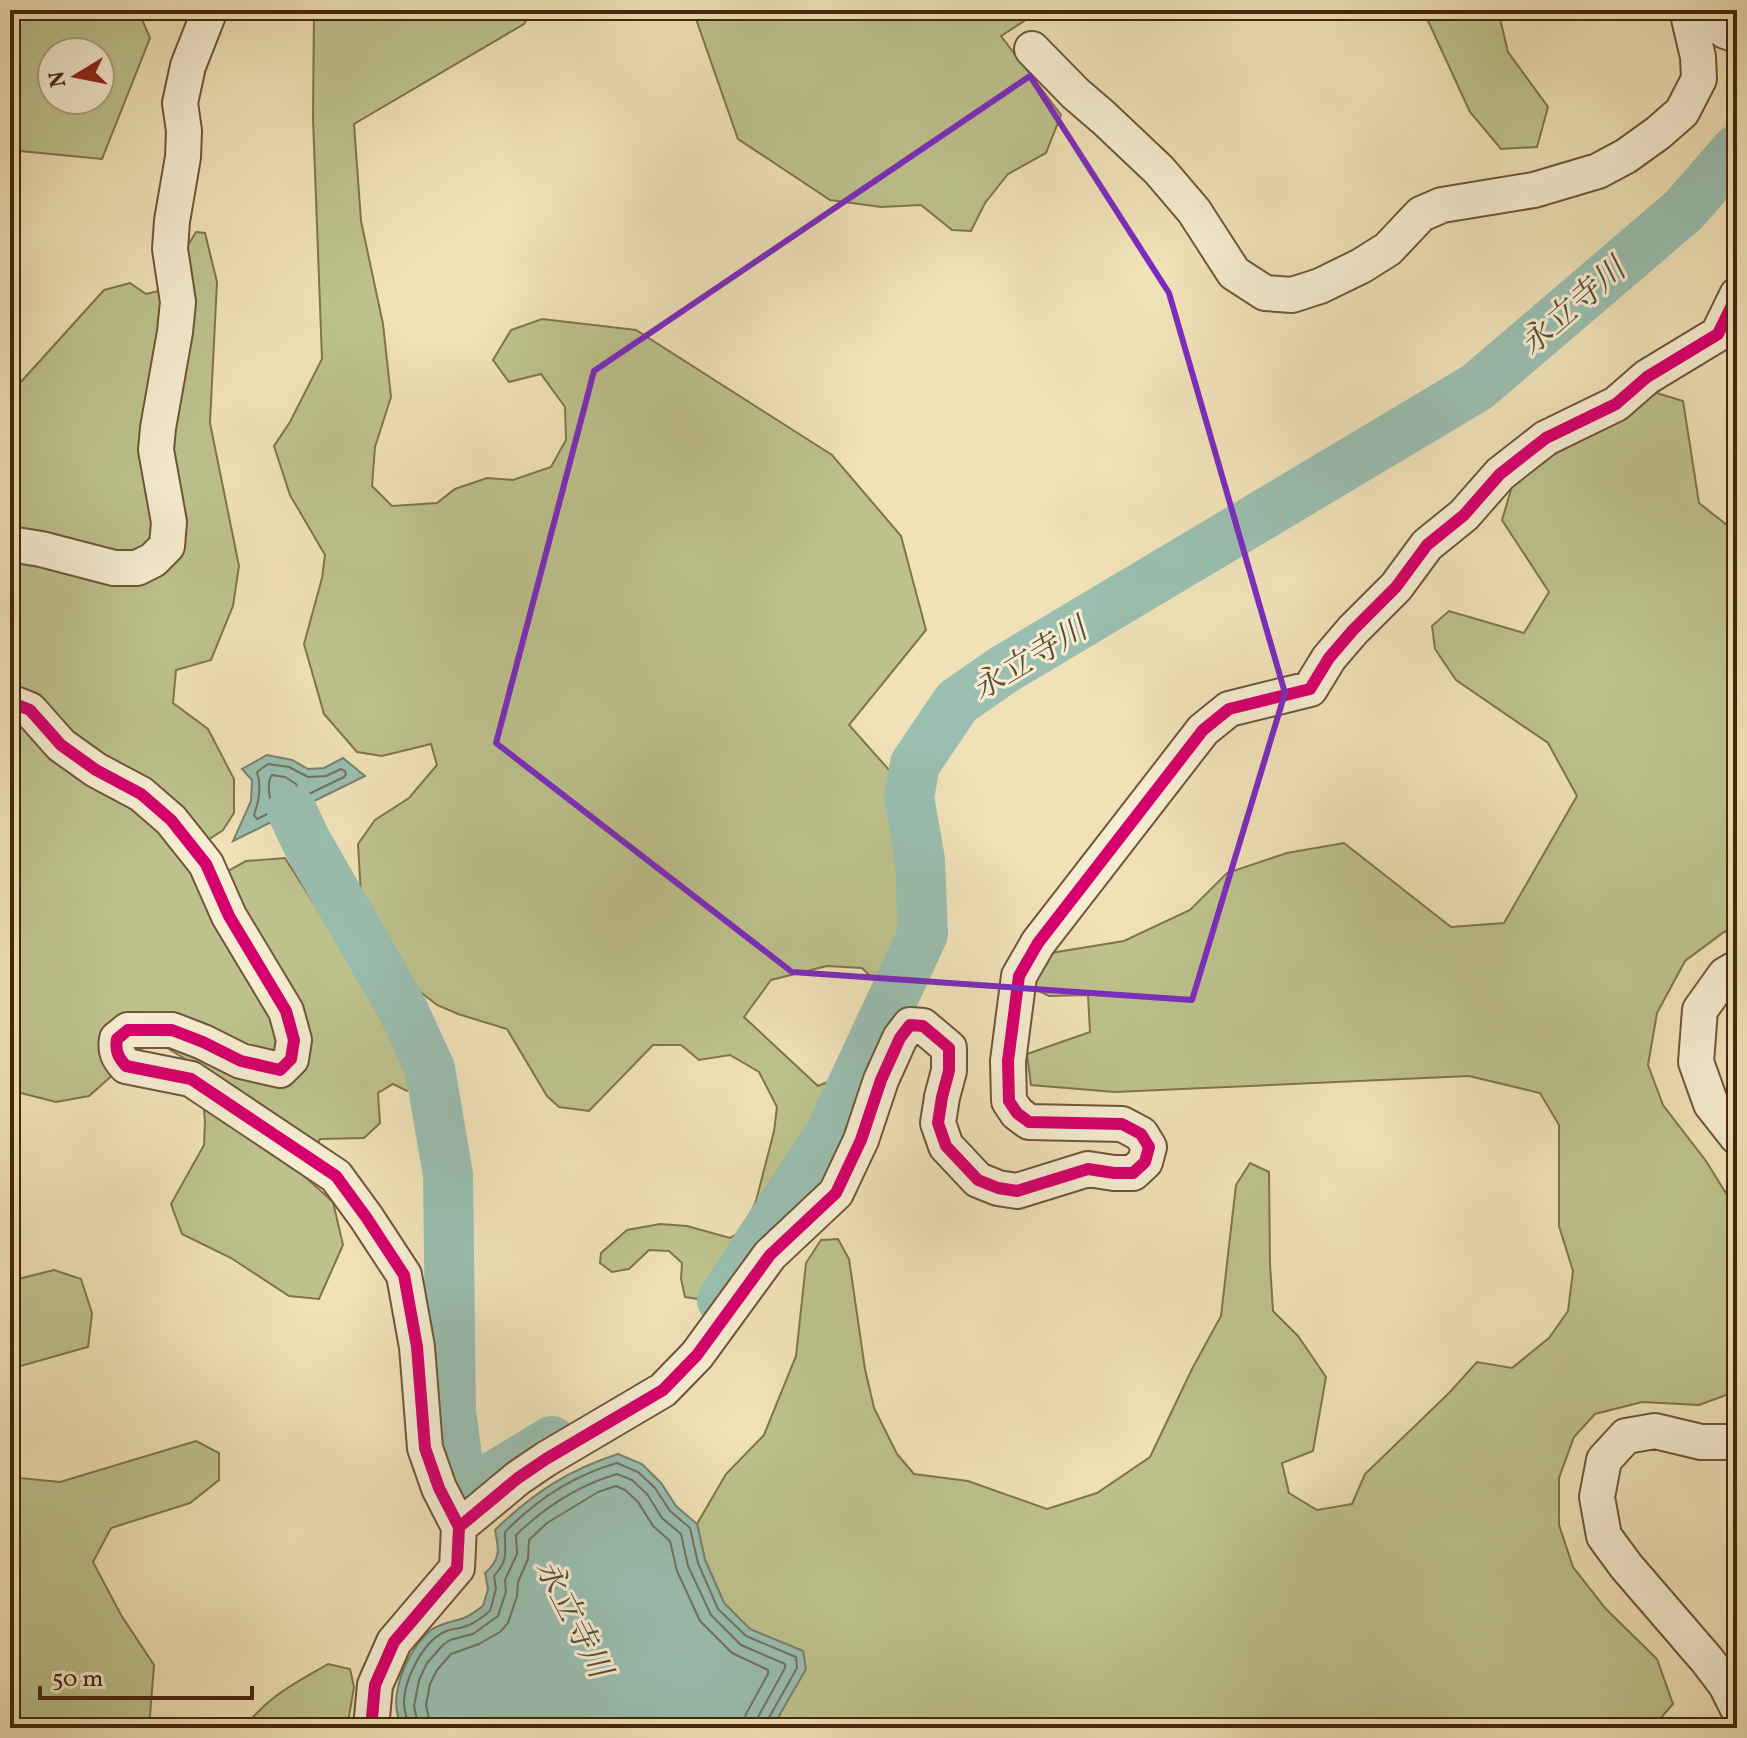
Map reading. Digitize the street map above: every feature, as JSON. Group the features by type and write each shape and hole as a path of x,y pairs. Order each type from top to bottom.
{"street":[{"path":"10,544 114,568 137,568 153,560 167,546 169,522 156,450 178,302 170,249 183,157 184,131 180,103 188,66 210,10"},
{"path":"1032,49 1159,170 1194,211 1234,273 1265,293 1292,295 1320,286 1361,266 1388,249 1421,214 1442,205 1534,190 1598,171 1658,133 1682,112 1699,79 1698,57 1687,10"},
{"path":"1721,10 1725,31 1737,35"},
{"path":"459,1527 546,1459 663,1390 697,1355 770,1255 836,1193 861,1140 881,1080 900,1038 910,1025 923,1026 949,1048 949,1071 938,1123 946,1146 978,1180 1017,1191 1088,1169 1133,1173 1145,1162 1149,1147 1141,1134 1122,1124 1029,1122 1017,1113 1009,1101 1008,1061 1019,976 1038,943 1203,730 1229,709 1310,689 1329,658 1396,587 1427,545 1464,515 1500,474 1546,438 1616,404 1647,377 1718,334 1737,295"},
{"path":"10,702 30,710 61,745 96,770 141,794 171,820 206,864 229,916 286,1011 294,1040 291,1059 280,1070 241,1061 172,1030 128,1030 117,1039 119,1058 126,1066 191,1079 336,1176 404,1275 417,1347 425,1448 439,1488 459,1527 457,1568 394,1642 375,1685 371,1728"},
{"path":"1737,968 1725,975 1700,1010 1696,1062 1711,1104 1737,1137"},
{"path":"1737,1442 1701,1442 1655,1431 1626,1436 1604,1460 1597,1497 1604,1536 1707,1660 1726,1685 1737,1707"}],"highlighted area":[{"path":"1030,76 1169,293 1285,693 1192,1000 792,972 496,743 594,371"}],"green space":[{"path":"10,10 138,10 150,38 102,159 10,150"},
{"path":"314,10 533,10 524,24 354,124 361,221 383,324 391,397 375,447 372,486 392,506 437,503 455,489 487,478 513,480 551,467 566,440 565,407 541,374 509,382 493,360 511,330 542,319 636,330 832,455 901,536 926,630 849,725 898,780 917,845 915,909 918,965 899,985 877,983 862,968 827,966 771,980 744,1017 818,1086 842,1076 847,1053 862,1035 877,1035 882,1048 863,1099 836,1140 785,1202 722,1293 705,1300 685,1297 681,1279 682,1263 669,1251 649,1250 629,1269 612,1272 600,1263 601,1253 627,1230 660,1224 687,1226 730,1238 744,1229 756,1201 777,1107 759,1072 730,1055 699,1060 681,1045 653,1045 589,1111 559,1107 547,1096 507,1029 437,1005 397,974 361,896 358,844 375,820 409,798 437,765 431,744 382,756 357,752 324,714 304,644 325,555 290,495 274,446 290,422 322,359 313,118"},
{"path":"694,10 1041,10 1001,36 1061,115 1046,153 1008,174 985,203 971,231 952,230 921,205 881,207 830,200 738,139"},
{"path":"1423,10 1498,10 1508,52 1548,107 1537,147 1501,149 1470,112"},
{"path":"196,232 205,233 217,282 210,423 239,566 233,606 211,660 176,670 173,703 208,729 234,779 234,813 223,830 184,856 199,887 246,861 285,858 393,1027 415,1055 419,1087 407,1091 393,1084 378,1093 380,1123 364,1138 320,1139 303,1175 333,1202 343,1245 319,1299 289,1296 231,1258 182,1234 171,1204 204,1145 200,1068 167,1048 144,1047 89,1096 56,1102 17,1092 10,1094 10,394 104,290 130,283 146,294 189,284 185,250"},
{"path":"1650,391 1683,401 1699,503 1737,533 1737,928 1724,932 1685,961 1657,1013 1648,1065 1663,1105 1706,1161 1737,1211 1737,1391 1699,1405 1642,1402 1595,1414 1574,1437 1559,1478 1559,1525 1573,1567 1606,1609 1657,1659 1673,1704 1652,1728 772,1728 805,1669 803,1651 750,1630 724,1603 705,1560 697,1524 726,1474 764,1435 796,1356 806,1263 821,1240 838,1239 849,1259 865,1369 874,1408 897,1454 914,1474 968,1481 1047,1509 1097,1493 1150,1457 1221,1316 1236,1185 1250,1163 1269,1172 1273,1311 1298,1336 1326,1377 1313,1451 1282,1463 1289,1493 1317,1510 1352,1504 1365,1474 1477,1362 1512,1368 1549,1338 1568,1311 1573,1271 1559,1226 1559,1125 1540,1093 1469,1076 1115,1092 1031,1085 1027,1054 1090,1032 1088,995 1049,996 1033,988 1045,954 1124,941 1190,910 1227,873 1287,853 1344,843 1451,927 1504,923 1577,796 1548,743 1456,680 1435,649 1432,626 1449,611 1524,633 1549,592 1502,520 1516,473 1625,419"},
{"path":"1737,948 1737,1094 1728,1081 1727,949"},
{"path":"54,1270 81,1279 92,1313 88,1347 10,1369 10,1281"},
{"path":"196,1441 219,1453 219,1480 190,1503 111,1528 93,1562 121,1615 154,1665 149,1728 10,1728 10,1477 60,1482"},
{"path":"328,1664 350,1669 354,1687 347,1728 244,1728 272,1699"}],"water":[{"path":"267,755 292,760 308,769 324,768 343,758 365,776 233,841 251,801 252,780 242,769"},
{"path":"618,1454 642,1464 661,1483 676,1506 697,1524 705,1560 724,1603 750,1629 803,1651 806,1669 772,1728 403,1728 396,1703 407,1662 431,1630 467,1617 483,1606 488,1589 485,1573 498,1553 495,1530 552,1484 583,1467"}],"waterway":[{"name":"永立寺川","path":"722,1300 830,1133 923,934 920,860 909,797 915,764 957,702 1003,670 1477,387 1684,210 1737,149"},
{"path":"292,811 404,1012 430,1069 448,1175 451,1411 458,1464 471,1490"},
{"name":"永立寺川","path":"472,1492 552,1441"}],"cycle path":[{"path":"459,1527 546,1459 663,1390 697,1355 770,1255 836,1193 861,1140 881,1080 900,1038 910,1025 923,1026 949,1048 949,1071 938,1123 946,1146 978,1180 1017,1191 1088,1169 1133,1173 1145,1162 1149,1147 1141,1134 1122,1124 1029,1122 1017,1113 1009,1101 1008,1061 1019,976 1038,943 1203,730 1229,709 1310,689 1329,658 1396,587 1427,545 1464,515 1500,474 1546,438 1616,404 1647,377 1718,334 1737,295"},
{"path":"10,702 30,710 61,745 96,770 141,794 171,820 206,864 229,916 286,1011 294,1040 291,1059 280,1070 241,1061 172,1030 128,1030 117,1039 121,1060 126,1066 191,1079 336,1176 404,1275 417,1347 425,1448 439,1488 459,1527 457,1568 394,1642 375,1685 371,1728"}]}
